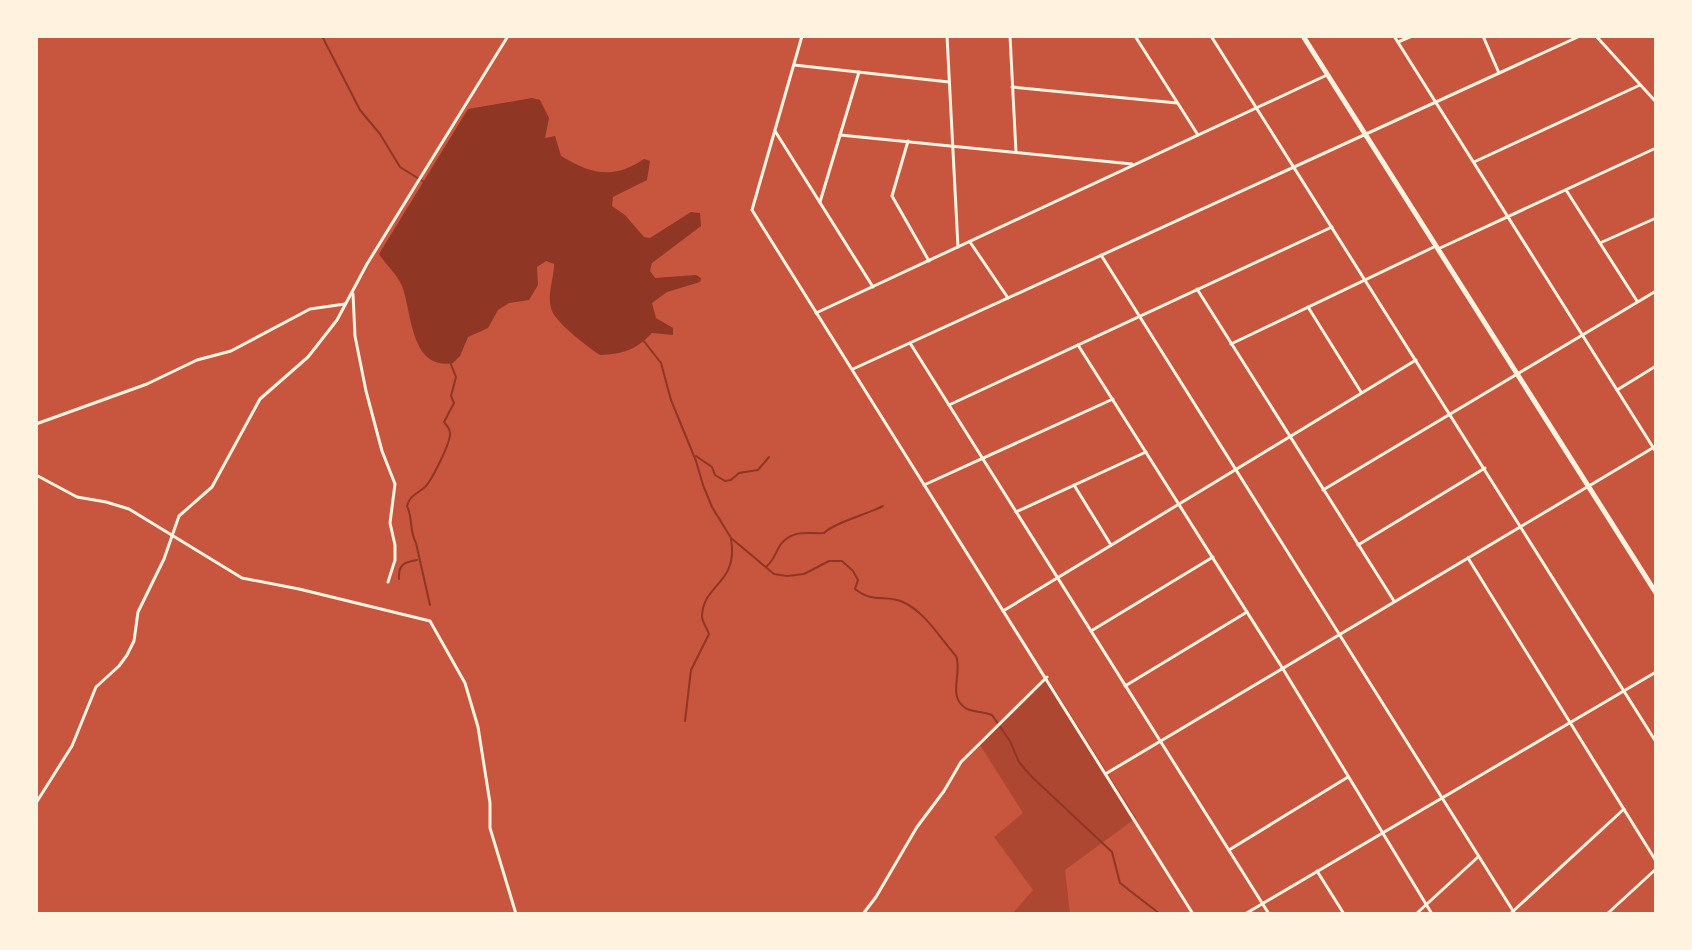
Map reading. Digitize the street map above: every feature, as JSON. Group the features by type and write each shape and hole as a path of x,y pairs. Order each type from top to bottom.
{"highway":[{"path":"1303,36 1656,593"}],"street":[{"path":"36,803 72,746 96,687 119,666 134,641 139,610 164,559 179,516 212,487 253,409 308,357 337,320 367,264 508,36"},
{"path":"802,36 752,210 1193,914"},
{"path":"947,36 958,247"},
{"path":"1010,36 1016,152"},
{"path":"1135,36 1198,135"},
{"path":"1178,36 1189,36"},
{"path":"1211,36 1656,742"},
{"path":"1107,773 1655,448 1394,36"},
{"path":"1398,42 1412,36"},
{"path":"1483,36 1499,73"},
{"path":"851,369 1580,36"},
{"path":"1596,36 1656,102"},
{"path":"794,65 949,82"},
{"path":"820,202 859,72"},
{"path":"816,313 1328,75"},
{"path":"1474,162 1640,85"},
{"path":"1012,87 1177,103"},
{"path":"775,131 873,287"},
{"path":"840,135 1136,164"},
{"path":"908,141 892,196 929,261"},
{"path":"1231,344 1656,148"},
{"path":"1566,190 1638,302"},
{"path":"1600,243 1656,218"},
{"path":"949,405 1332,227"},
{"path":"970,242 1008,298"},
{"path":"1101,255 1512,913 1624,809"},
{"path":"1197,289 1394,602"},
{"path":"1323,490 1656,291"},
{"path":"353,294 355,336 366,391 382,451 395,484 390,523 395,560 388,582"},
{"path":"36,424 123,393 197,360 231,351 310,309 345,304"},
{"path":"1308,307 1362,393"},
{"path":"910,343 1269,914"},
{"path":"1078,345 1283,669 1432,914"},
{"path":"1003,611 1416,360"},
{"path":"1617,390 1656,366"},
{"path":"924,485 1113,399"},
{"path":"1016,512 1146,452"},
{"path":"1358,545 1485,468"},
{"path":"36,475 77,497 129,509 242,578 430,621 465,683 478,727 490,803 490,828 516,914"},
{"path":"1074,485 1111,545"},
{"path":"1091,631 1213,557"},
{"path":"1468,558 1656,861"},
{"path":"1125,686 1247,612"},
{"path":"1245,914 1656,672"},
{"path":"863,914 961,762 1047,677"},
{"path":"1229,850 1348,777"},
{"path":"1416,914 1478,856"},
{"path":"1607,914 1656,869"},
{"path":"1317,871 1344,914"}],"shaded area":[{"path":"532,98 540,100 549,118 545,138 555,136 561,156 572,162 592,170 612,172 644,159 650,161 647,180 613,197 612,206 625,215 644,237 650,238 691,212 700,213 701,226 652,263 650,271 655,278 696,275 701,278 700,282 667,292 652,303 656,318 673,328 673,335 652,333 629,350 600,355 572,334 553,313 550,297 554,264 546,261 537,267 538,285 529,300 509,303 498,310 488,328 468,337 460,356 453,363 439,363 428,358 421,349 402,286 379,254 468,109"},
{"path":"1047,677 1136,818 1065,870 1070,914 1012,914 1033,890 994,837 1023,813 980,745"}],"waterway":[{"path":"322,36 360,110 380,134 400,167 424,182"},
{"path":"643,340 661,363 671,400 703,485 731,538 774,574 804,574 829,561 842,561 853,571 858,580 855,589 862,594 903,602 918,612 956,656 956,691 961,704 967,709 992,715 1010,741 1019,762 1032,777 1112,852 1120,883 1160,914"},
{"path":"430,605 407,506 432,477 450,438 444,422 454,403 451,396 456,377 450,362"},
{"path":"696,456 725,481 739,473 758,470 769,457"},
{"path":"767,566 781,544 791,536 824,533 883,506"},
{"path":"685,721 691,670 709,634 702,618 704,605 730,565 731,539"},
{"path":"399,579 403,565 417,560"}]}
